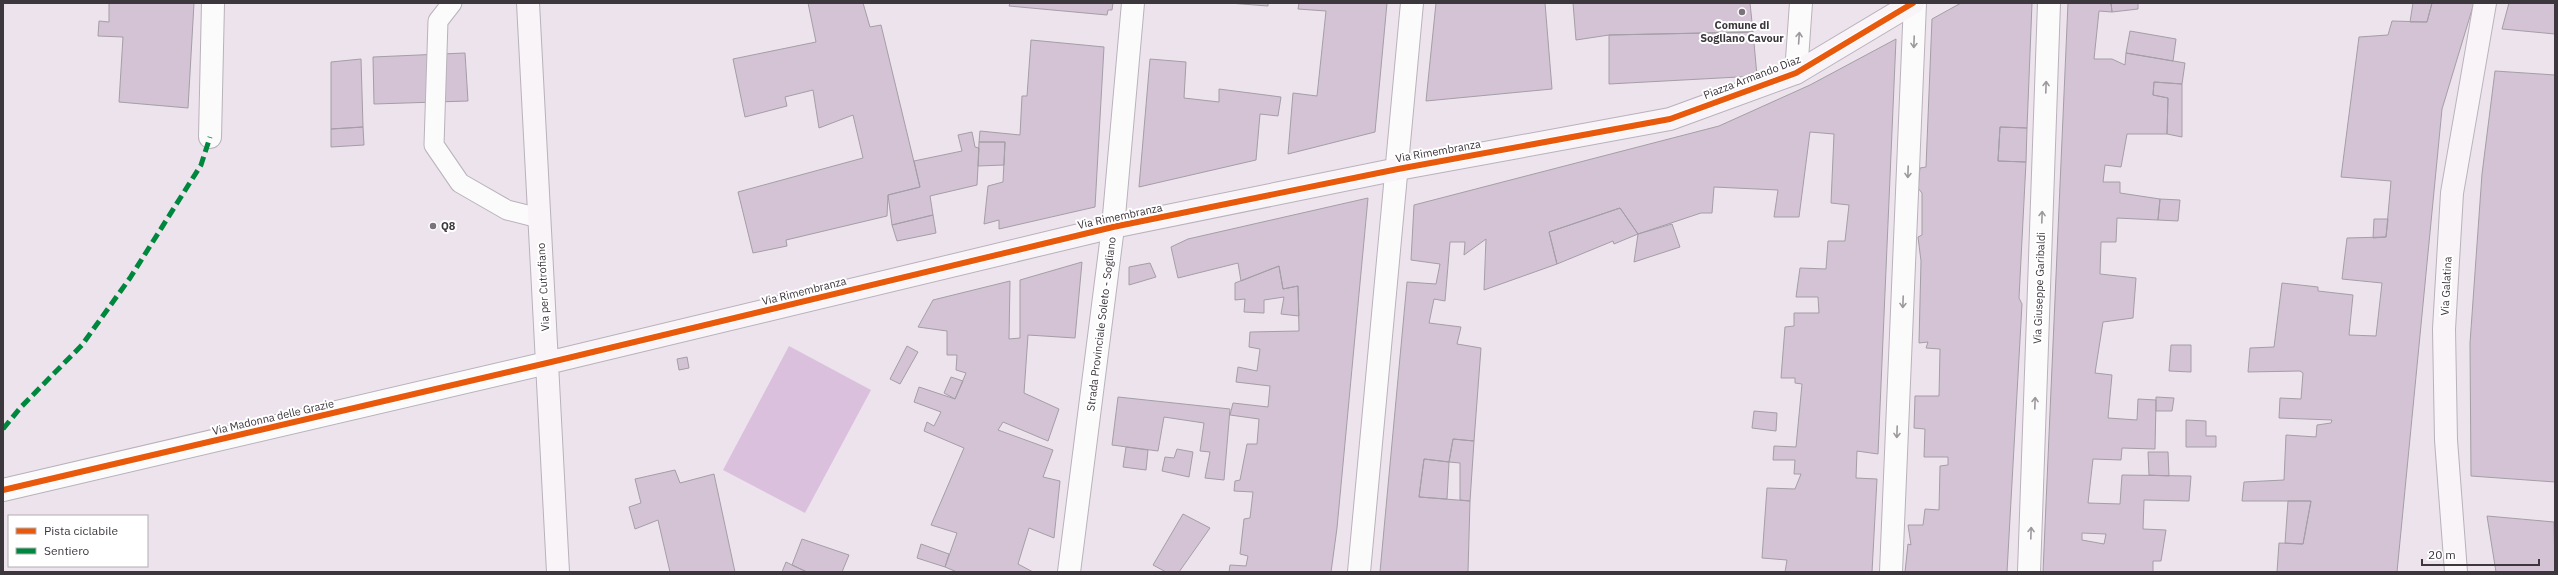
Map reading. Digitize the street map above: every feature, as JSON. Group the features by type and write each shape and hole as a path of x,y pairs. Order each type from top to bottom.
{"street":[{"path":"210,137 213,3"},
{"name":"Via per Cutrofiano","path":"528,3 558,572"},
{"name":"Strada Provinciale Soleto - Sogliano","path":"1069,572 1113,227 1133,3"},
{"path":"1359,572 1398,169 1412,3"},
{"path":"1796,73 1801,3"},
{"path":"1891,572 1914,3"},
{"name":"Piazza Armando Diaz","path":"1701,108 1796,73 1914,3"},
{"name":"Via Giuseppe Garibaldi","path":"2030,572 2049,3"},
{"name":"Via Galatina","path":"2456,572 2446,440 2444,329 2452,193 2485,3"},
{"name":"Via Rimembranza","path":"547,363 1113,227 1398,169 1670,119 1701,108"},
{"name":"Via Madonna delle Grazie","path":"3,490 547,363"}],"lane":[{"path":"452,3 438,21 434,145 460,183 507,210 539,218"}],"shaded area":[{"path":"789,346 871,390 805,513 723,470"}],"building":[{"path":"109,3 194,3 188,108 119,102 123,37 98,36 99,21 109,22"},
{"path":"808,3 863,3 870,27 881,25 920,187 888,195 887,216 786,240 787,246 753,253 738,192 863,158 853,115 819,128 813,90 785,97 787,106 745,117 733,59 816,42"},
{"path":"1010,3 1113,3 1112,10 1108,10 1107,15 1009,6"},
{"path":"1229,3 1268,3 1268,6"},
{"path":"1299,3 1387,3 1375,132 1288,154 1293,93 1317,96 1326,11 1298,9"},
{"path":"1436,3 1545,3 1552,89 1426,101"},
{"path":"1573,3 1750,3 1753,32 1609,35 1576,40"},
{"path":"1961,3 2032,3 2027,128 2000,127 1998,161 2026,162 2019,298 2022,304 2007,572 1905,572 1908,544 1911,545 1908,525 1923,525 1925,509 1939,510 1940,466 1948,465 1948,457 1924,457 1925,429 1914,428 1915,396 1939,396 1940,349 1926,348 1928,342 1919,343 1921,261 1918,237 1922,235 1922,193 1918,188 1920,168 1926,167 1932,19"},
{"path":"2068,3 2111,3 2112,12 2099,11 2094,59 2112,59 2125,65 2126,53 2185,63 2182,84 2154,82 2153,95 2168,98 2167,134 2127,134 2121,167 2105,165 2103,182 2120,182 2120,193 2160,199 2158,220 2117,218 2116,242 2101,242 2100,274 2136,278 2133,318 2103,322 2095,373 2112,375 2108,418 2137,420 2138,399 2156,400 2155,449 2122,448 2121,460 2093,459 2088,503 2120,504 2122,475 2191,476 2189,501 2144,500 2143,529 2166,530 2161,561 2153,561 2153,572 2043,572","holes":["2082,533 2106,534 2104,544 2082,540"]},
{"path":"2111,3 2138,3 2138,9 2112,12"},
{"path":"2413,3 2432,3 2427,22 2410,22"},
{"path":"2432,3 2474,3 2442,109 2397,572 2277,572 2279,543 2303,544 2311,501 2242,501 2244,482 2284,480 2286,435 2316,437 2317,425 2331,423 2332,420 2279,418 2280,398 2301,399 2303,373 2300,371 2248,372 2250,348 2274,347 2282,283 2318,287 2318,291 2353,295 2349,335 2376,336 2382,283 2342,279 2347,238 2386,237 2391,181 2341,177 2359,37 2388,35 2392,21 2427,22"},
{"path":"2509,3 2555,3 2555,34 2502,29"},
{"path":"2130,31 2176,39 2173,61 2126,53"},
{"path":"1753,32 1757,76 1609,84 1609,35"},
{"path":"1896,39 1878,454 1857,451 1856,478 1877,479 1872,572 1785,572 1787,560 1762,558 1767,488 1795,489 1801,474 1794,474 1795,460 1773,460 1774,446 1796,447 1802,384 1795,383 1795,378 1781,378 1785,327 1794,326 1794,313 1819,313 1818,297 1796,297 1800,268 1826,269 1828,241 1845,241 1849,205 1831,203 1834,134 1810,132 1799,217 1774,217 1778,190 1714,187 1712,213 1701,213 1638,234 1620,208 1549,232 1557,264 1484,290 1486,239 1464,255 1465,242 1450,242 1445,301 1434,299 1429,323 1461,327 1457,344 1481,348 1474,441 1453,439 1449,462 1424,459 1419,497 1470,501 1468,572 1380,572 1407,282 1436,284 1440,264 1411,260 1414,205 1719,126 1810,85"},
{"path":"1031,40 1104,47 1095,207 999,229 999,220 984,224 988,186 1003,182 1005,142 979,142 980,131 1020,135 1022,96 1027,96"},
{"path":"465,53 468,101 374,104 373,57"},
{"path":"361,59 363,127 331,129 331,62"},
{"path":"1150,59 1186,62 1184,98 1219,102 1219,89 1281,97 1278,116 1260,114 1256,160 1139,187"},
{"path":"2495,71 2555,75 2555,482 2471,476 2470,343 2482,174"},
{"path":"2154,82 2182,84 2182,137 2167,134 2168,98 2153,95"},
{"path":"363,127 364,145 331,147 331,129"},
{"path":"2000,127 2027,128 2026,162 1998,161"},
{"path":"972,132 975,147 979,148 977,185 930,196 933,215 892,225 888,195 920,187 914,161 962,151 958,135"},
{"path":"979,142 1005,142 1004,165 978,166"},
{"path":"1368,198 1337,528 1331,572 1229,572 1230,565 1246,566 1248,556 1240,554 1244,519 1250,518 1253,492 1234,491 1235,481 1240,480 1247,444 1257,444 1259,419 1230,415 1233,403 1268,407 1270,386 1236,382 1238,367 1257,371 1260,349 1249,347 1250,332 1299,331 1298,286 1283,289 1279,266 1241,281 1238,263 1178,278 1171,247 1188,239"},
{"path":"2160,199 2180,200 2178,221 2158,220"},
{"path":"1620,208 1638,234 1614,244 1613,241 1557,264 1549,232"},
{"path":"933,215 936,233 897,241 892,225"},
{"path":"2374,219 2388,219 2386,237 2373,238"},
{"path":"1672,224 1680,247 1634,262 1638,234"},
{"path":"1082,262 1075,338 1028,335 1024,393 1059,409 1048,441 1003,422 998,430 1053,450 1043,477 1060,481 1054,538 1029,528 1018,564 1033,572 957,572 945,567 957,533 931,525 964,448 924,431 927,422 934,426 941,412 914,402 919,387 955,399 966,373 956,370 957,355 947,355 947,331 918,327 933,300 1010,281 1009,339 1020,338 1020,280"},
{"path":"1150,263 1156,277 1129,285 1129,267"},
{"path":"1279,266 1283,289 1298,286 1299,316 1281,314 1284,297 1264,300 1264,313 1244,312 1245,299 1235,300 1235,283"},
{"path":"2171,345 2191,345 2191,372 2169,371"},
{"path":"907,346 918,352 900,384 890,379"},
{"path":"687,357 689,368 679,370 677,359"},
{"path":"951,377 963,381 955,399 944,393"},
{"path":"1118,397 1230,409 1224,480 1205,478 1210,452 1200,451 1204,423 1164,417 1158,451 1112,445"},
{"path":"2156,397 2174,398 2172,411 2156,411"},
{"path":"1754,411 1777,413 1776,431 1752,428"},
{"path":"2186,420 2206,421 2206,436 2216,436 2216,447 2186,447"},
{"path":"1453,439 1474,441 1470,501 1460,500 1460,463 1449,462"},
{"path":"1126,447 1148,450 1146,470 1123,467"},
{"path":"1177,449 1193,452 1189,477 1162,471 1165,457 1174,458"},
{"path":"2148,452 2168,452 2169,476 2149,475"},
{"path":"1424,459 1449,462 1447,499 1419,497"},
{"path":"675,470 680,483 714,474 735,572 670,572 658,520 635,529 629,507 641,503 635,479"},
{"path":"2288,501 2311,501 2303,544 2285,543"},
{"path":"1183,514 1210,528 1179,572 1166,572 1153,565"},
{"path":"2487,516 2554,522 2555,572 2496,572"},
{"path":"802,539 849,555 842,572 807,572 792,565"},
{"path":"921,544 949,554 945,567 917,558"},
{"path":"786,562 792,565 807,572 782,572"}],"marked path":[{"path":"3,429 21,407 82,345 130,278 201,165 210,137"}],"cycle path":[{"path":"3,490 547,363 1113,227 1398,169 1670,119 1796,73 1913,3"}],"place":[{"name":"Comune di Sogliano Cavour","path":"1742,12"},
{"name":"Q8","path":"433,226"}]}
